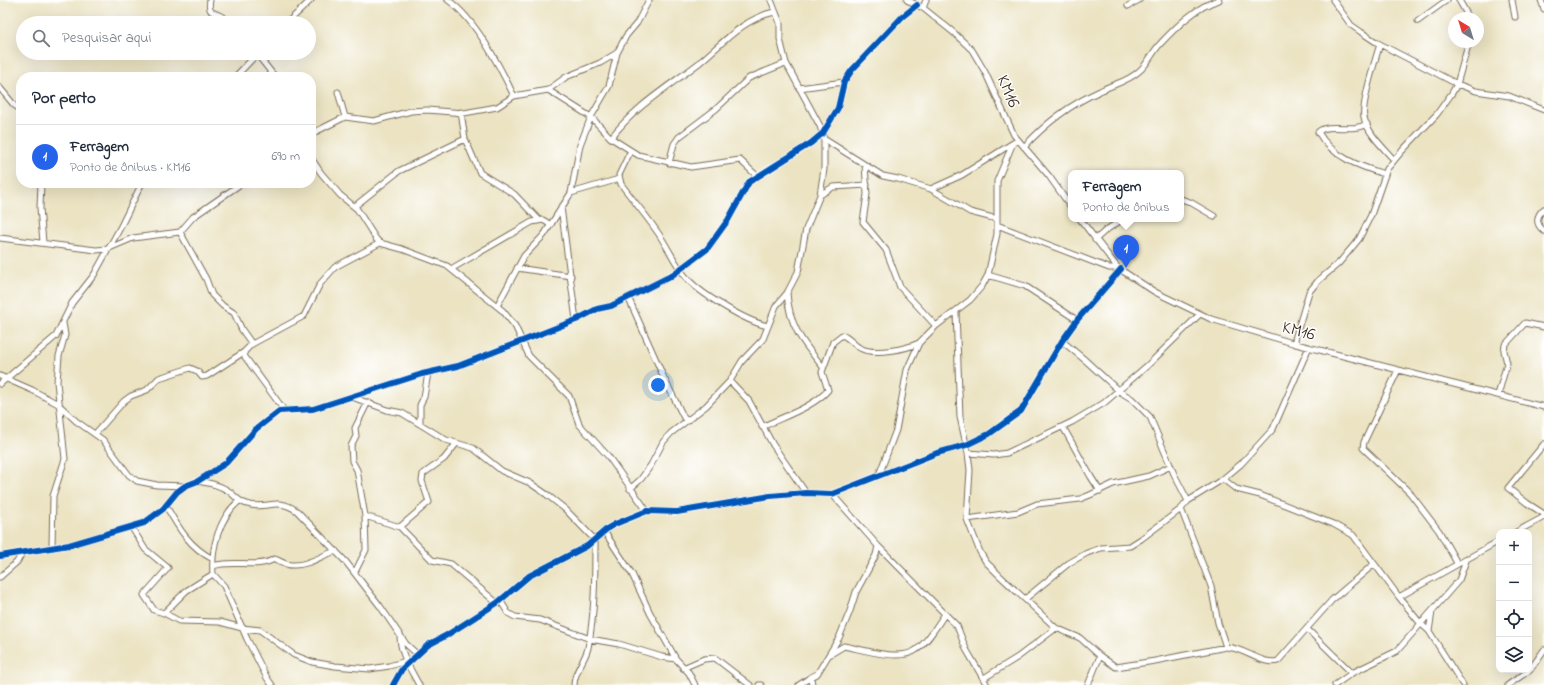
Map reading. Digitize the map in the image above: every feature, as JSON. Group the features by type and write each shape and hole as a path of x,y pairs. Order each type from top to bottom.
{"street":[{"path":"210,0 208,8 210,11 222,16"},
{"path":"294,16 311,0"},
{"path":"448,0 470,20 505,76 514,96"},
{"path":"497,306 529,249 544,235 571,193 575,179 577,155 592,117 610,81 617,53 626,36 637,23 649,0"},
{"path":"630,489 641,479 651,465 663,442 706,406 730,381 742,361 762,339 776,306 787,293 798,272 806,229 820,195 824,169 823,136 786,63 780,39 780,23 774,12 771,0"},
{"name":"KM16","path":"907,0 923,8 954,32 979,59 1016,142 1024,147 1049,176 1068,203"},
{"path":"923,8 926,0"},
{"path":"1128,6 1139,0"},
{"path":"1024,147 1035,135 1058,116 1100,91 1140,72 1161,43 1185,20 1202,6 1219,0"},
{"path":"1333,0 1351,25 1380,44 1456,84 1476,91 1509,96 1544,110"},
{"path":"1418,21 1447,0"},
{"path":"1460,0 1466,12"},
{"path":"1512,0 1515,18"},
{"path":"1541,0 1544,9"},
{"path":"0,556 88,541 144,523 166,506 177,492 185,486 198,481 226,463 263,422 284,410 313,410 428,373 458,366 576,320 593,310 611,306 660,282 707,249 728,220 746,185 757,176 823,136 838,108 844,82 860,61 917,4"},
{"path":"611,138 623,122 665,87 699,62 733,32 774,12"},
{"path":"1380,44 1363,112 1367,124 1394,160"},
{"path":"1296,344 1295,339 1309,292 1318,281 1339,264 1359,239 1376,202 1384,174 1394,160 1437,114 1456,84 1467,48"},
{"path":"316,132 345,117 374,121 411,111 427,110 471,112 497,107 514,96 548,90 566,77 600,63 617,53"},
{"path":"240,72 251,60"},
{"path":"262,60 271,72"},
{"path":"669,164 674,144 679,137 716,109 749,78 786,63"},
{"path":"799,88 844,82"},
{"path":"0,88 16,106"},
{"path":"548,90 592,117 611,138 630,152 669,164 697,167 740,160 757,176"},
{"path":"338,92 345,117"},
{"path":"461,112 465,139 480,173 514,194 540,220 551,225"},
{"path":"1367,124 1361,128 1326,128 1318,132 1333,150 1342,157 1360,166 1384,174"},
{"path":"823,136 882,176 898,179 931,189 970,212 997,219"},
{"path":"355,206 399,171 465,139"},
{"path":"931,189 962,175 1016,142"},
{"path":"879,475 896,430 907,370 919,343 936,326 970,300 982,286 988,275 995,245 997,225 997,181 1016,142"},
{"path":"619,179 630,152"},
{"path":"316,165 335,190 355,206 374,237 380,242 402,249 451,269 509,317 529,356 566,393 571,400 579,424 608,456 647,511"},
{"path":"865,165 867,185 863,222 886,250 900,287 936,326"},
{"path":"571,193 619,179"},
{"path":"619,179 656,229 686,278 711,298 755,324 768,326"},
{"path":"820,195 833,187 867,185"},
{"path":"41,188 40,208 42,242"},
{"path":"0,384 30,356 51,341 63,322 72,303 94,275 120,228 140,188"},
{"path":"0,238 42,242 75,248 107,250 133,238 180,232 193,217 235,188"},
{"path":"1184,200 1214,216"},
{"path":"561,207 576,320"},
{"path":"1544,209 1538,216 1537,222 1540,228 1544,231"},
{"path":"451,269 524,226 540,220"},
{"name":"KM16","path":"1082,222 1095,240 1120,269 1155,292 1200,314 1232,327 1544,407"},
{"path":"1095,240 1106,230 1118,222"},
{"path":"997,225 1109,268 1120,269"},
{"path":"180,232 206,279 212,295 223,306 234,313 242,330 252,344"},
{"path":"95,434 124,401 131,396 147,390 159,378 190,368 197,371 202,377 207,376 244,352 252,344 304,316 320,284 335,267 380,242"},
{"path":"517,268 571,276"},
{"path":"393,685 407,662 428,645 447,635 498,602 529,576 578,552 615,524 647,511 677,512 763,497 806,493 832,494 937,453 966,445 990,434 1021,411 1062,342 1077,320 1120,269"},
{"path":"988,275 1025,286 1077,320"},
{"path":"787,293 788,308 793,326 806,347 823,368"},
{"path":"628,297 664,378 684,418 687,421"},
{"path":"956,312 960,417 970,470 967,519 986,562 1056,628 1080,638 1100,656 1116,667 1226,647 1236,648 1253,656 1275,662 1280,660 1341,591 1374,564"},
{"path":"968,453 994,455 1007,453 1084,416 1119,391 1200,314"},
{"path":"52,548 53,496 65,459 58,404 57,368 65,335 63,322"},
{"path":"1498,395 1507,363 1504,351 1505,345 1525,323 1544,327"},
{"path":"762,427 824,395 828,390 822,372 823,368 829,358 832,342 842,335 860,349 867,351 900,350 919,343"},
{"path":"1062,342 1085,360 1119,391 1132,399 1150,417 1188,501"},
{"path":"1025,599 1077,558 1101,548 1130,546 1141,539 1181,509 1188,501 1222,479 1249,456 1273,429 1309,347"},
{"path":"244,352 245,357 284,410"},
{"path":"1398,370 1364,442 1364,448 1410,493 1439,531 1457,563"},
{"path":"420,424 420,405 424,397 428,373"},
{"path":"0,376 32,390 58,404 76,421 106,443 129,475 137,481 156,485 185,486"},
{"path":"730,381 749,401 762,427 806,493"},
{"path":"351,397 387,410 402,413 446,440 473,448 505,473 536,487 565,509 595,540 595,595 590,639 586,654 575,676 574,685"},
{"path":"355,572 366,550 365,516 357,470 352,461 351,446 356,436 355,428 368,402"},
{"path":"1063,427 1090,477 1100,491"},
{"path":"400,527 429,502 422,481 423,474 444,459 456,444"},
{"path":"1544,444 1508,488 1544,514"},
{"path":"967,519 1018,512 1037,504 1069,501 1100,491 1113,484 1149,476 1171,466"},
{"path":"1222,479 1236,488 1260,495 1348,532 1358,539 1374,564 1399,597 1420,623 1429,631 1463,685"},
{"path":"198,481 211,483 229,491 239,501 254,506 279,503 292,507 355,572 400,636 416,654"},
{"path":"832,494 878,546 957,626 966,649 987,685"},
{"path":"239,501 228,513 216,540 212,559 213,574 224,586 266,678 272,685"},
{"path":"166,506 187,540 203,554 212,559"},
{"path":"1181,509 1211,586 1218,623 1226,647"},
{"path":"365,516 400,527 432,560 451,564 498,602 508,613 516,617 540,620 590,639 619,644 662,657 676,659"},
{"path":"1522,529 1544,517"},
{"path":"132,528 145,549 168,568 144,595 151,608 154,610 164,613 179,621 220,622 242,628 260,630 294,655 312,662 370,669 407,662"},
{"path":"604,531 632,574 650,613 676,659 695,685"},
{"path":"1399,597 1457,563 1496,543"},
{"path":"799,685 817,674 839,638 850,612 856,592 876,555 878,546"},
{"path":"213,566 233,562 244,564 268,562 274,559 282,564 294,565 311,562 336,551"},
{"path":"0,577 17,562 22,553"},
{"path":"1335,685 1352,673 1393,654 1420,623 1432,612 1461,577 1467,558"},
{"path":"164,613 186,591 213,574"},
{"path":"1429,631 1432,612"},
{"path":"827,656 844,646 882,654 912,652 921,645 945,614"},
{"path":"984,678 1018,657 1056,628"},
{"path":"1307,629 1352,673"},
{"path":"400,636 401,646 407,662 419,685"},
{"path":"1508,685 1530,670 1544,650"},
{"path":"1088,685 1100,656"},
{"path":"683,668 704,659 715,658 750,685"},
{"path":"812,677 812,685"}],"cycle path":[{"path":"0,556 69,545 144,523 163,509 177,492 185,486 198,481 226,463 256,429 279,411 313,409 422,374 458,366 576,320 597,309 611,306 671,276 707,249 728,220 749,182 811,143 823,133 838,108 844,82 852,70 902,17 917,5"},
{"path":"393,685 402,669 428,645 447,635 497,603 529,576 587,546 615,524 647,511 677,512 770,496 806,493 832,494 937,453 966,445 989,434 1021,411 1062,341 1077,320 1121,269"}],"place":[{"name":"Ferragem","path":"1126,268"}]}
